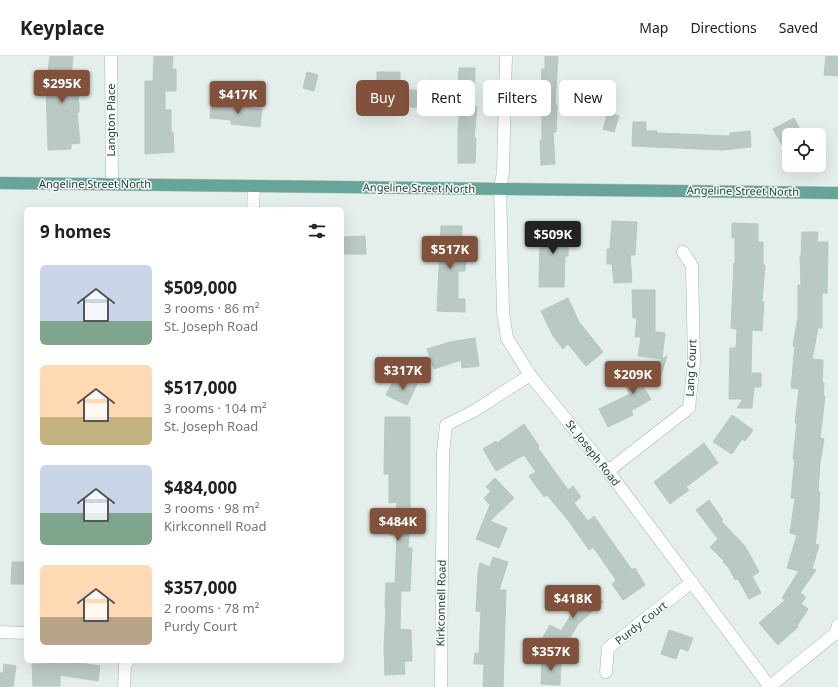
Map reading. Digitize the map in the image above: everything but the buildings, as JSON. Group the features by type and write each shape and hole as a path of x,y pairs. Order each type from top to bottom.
{"main road":[{"name":"Angeline Street North","path":"0,183 838,193"}],"street":[{"name":"Langton Place","path":"111,56 112,184"},
{"name":"St. Joseph Road","path":"506,56 504,170 500,188 503,312 507,338 530,375 608,471 769,687"},
{"path":"253,207 254,186"},
{"name":"Lang Court","path":"608,471 689,408 694,362 692,266 683,252"},
{"name":"Kirkconnell Road","path":"441,687 443,453 446,425 474,411 530,375"},
{"name":"Purdy Court","path":"606,672 608,648 692,582"},
{"path":"769,687 836,633 838,625"},
{"path":"0,632 24,633"},
{"path":"124,687 125,666 127,663"}]}
